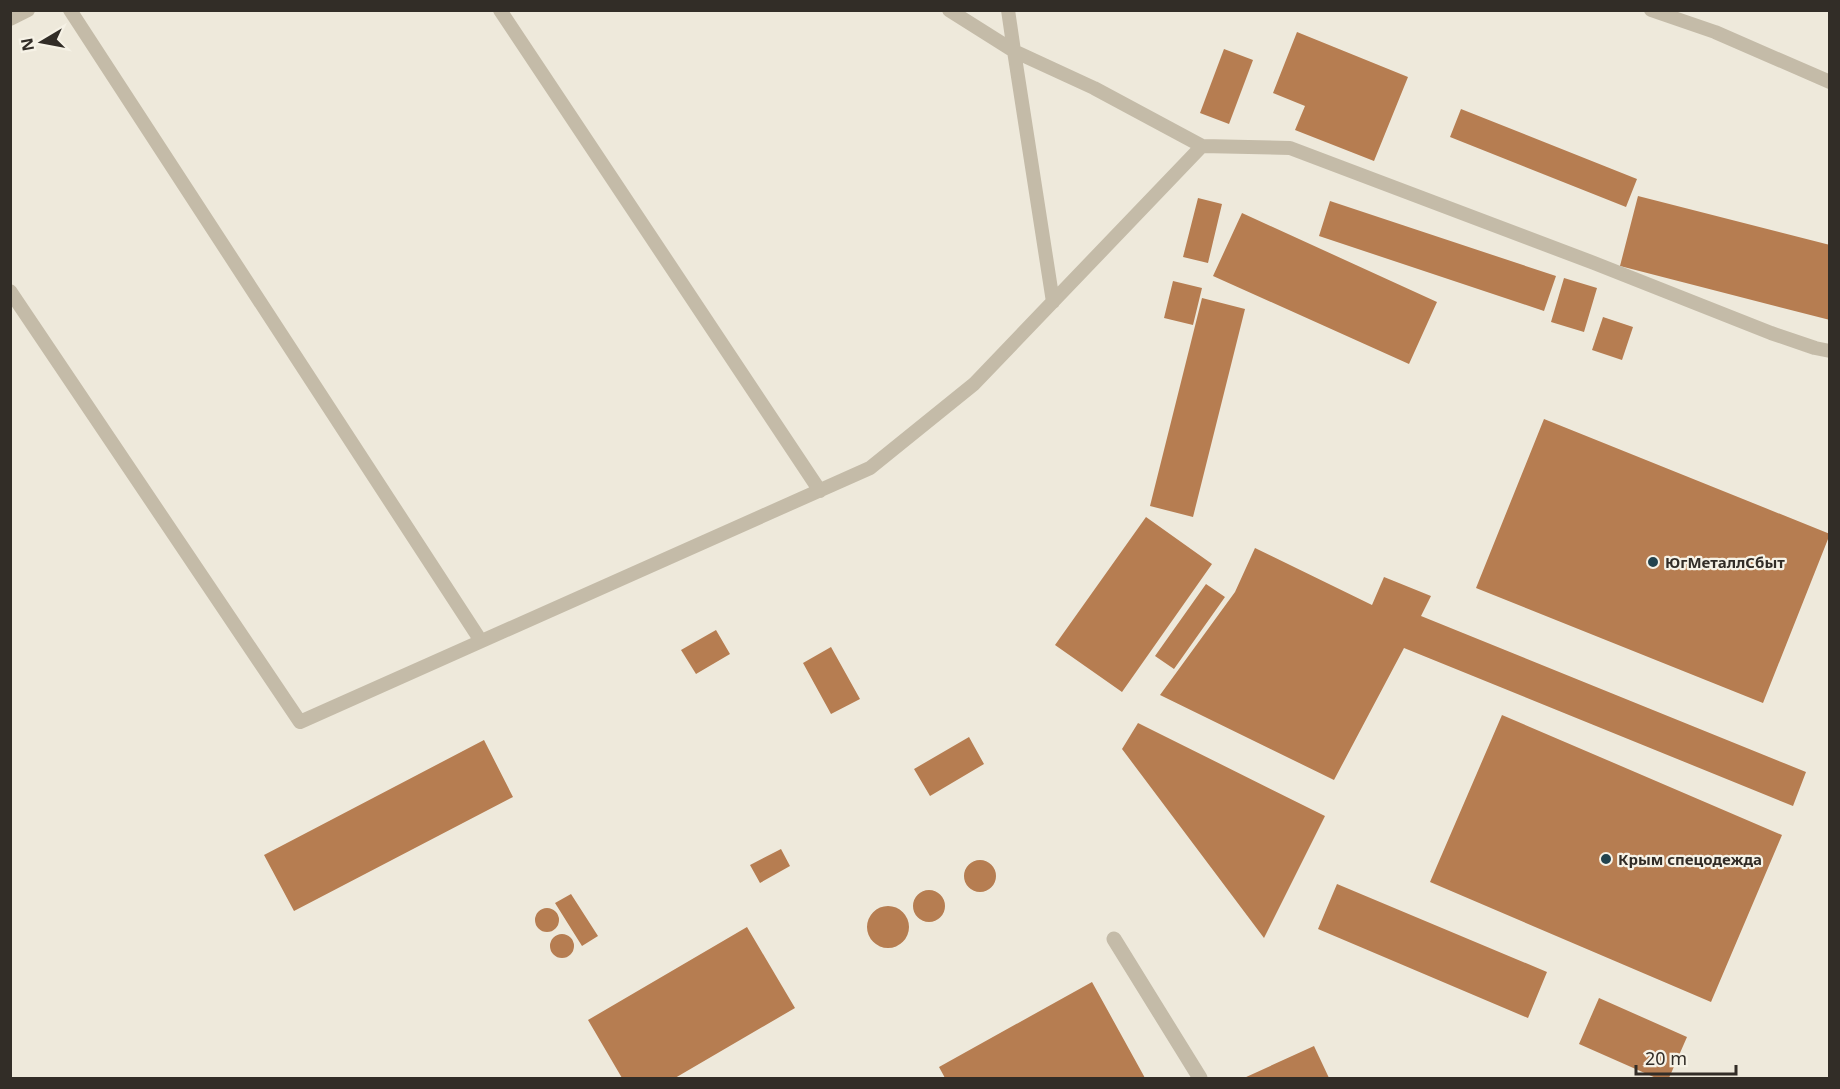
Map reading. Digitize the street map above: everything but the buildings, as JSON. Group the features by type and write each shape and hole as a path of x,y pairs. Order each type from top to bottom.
{"street":[{"path":"1114,939 1200,1078"}],"lane":[{"path":"10,19 28,10"},
{"path":"70,10 482,641"},
{"path":"500,10 820,491"},
{"path":"949,10 1014,51 1094,88 1202,146 1290,148 1584,259 1771,333 1830,351"},
{"path":"1008,10 1053,302"},
{"path":"1651,10 1715,32 1830,82"},
{"path":"10,291 300,722 870,468 974,384 1202,146"}],"place":[{"name":"ЮгМеталлСбыт","path":"1653,562"},
{"name":"Крым спецодежда","path":"1606,859"}]}
